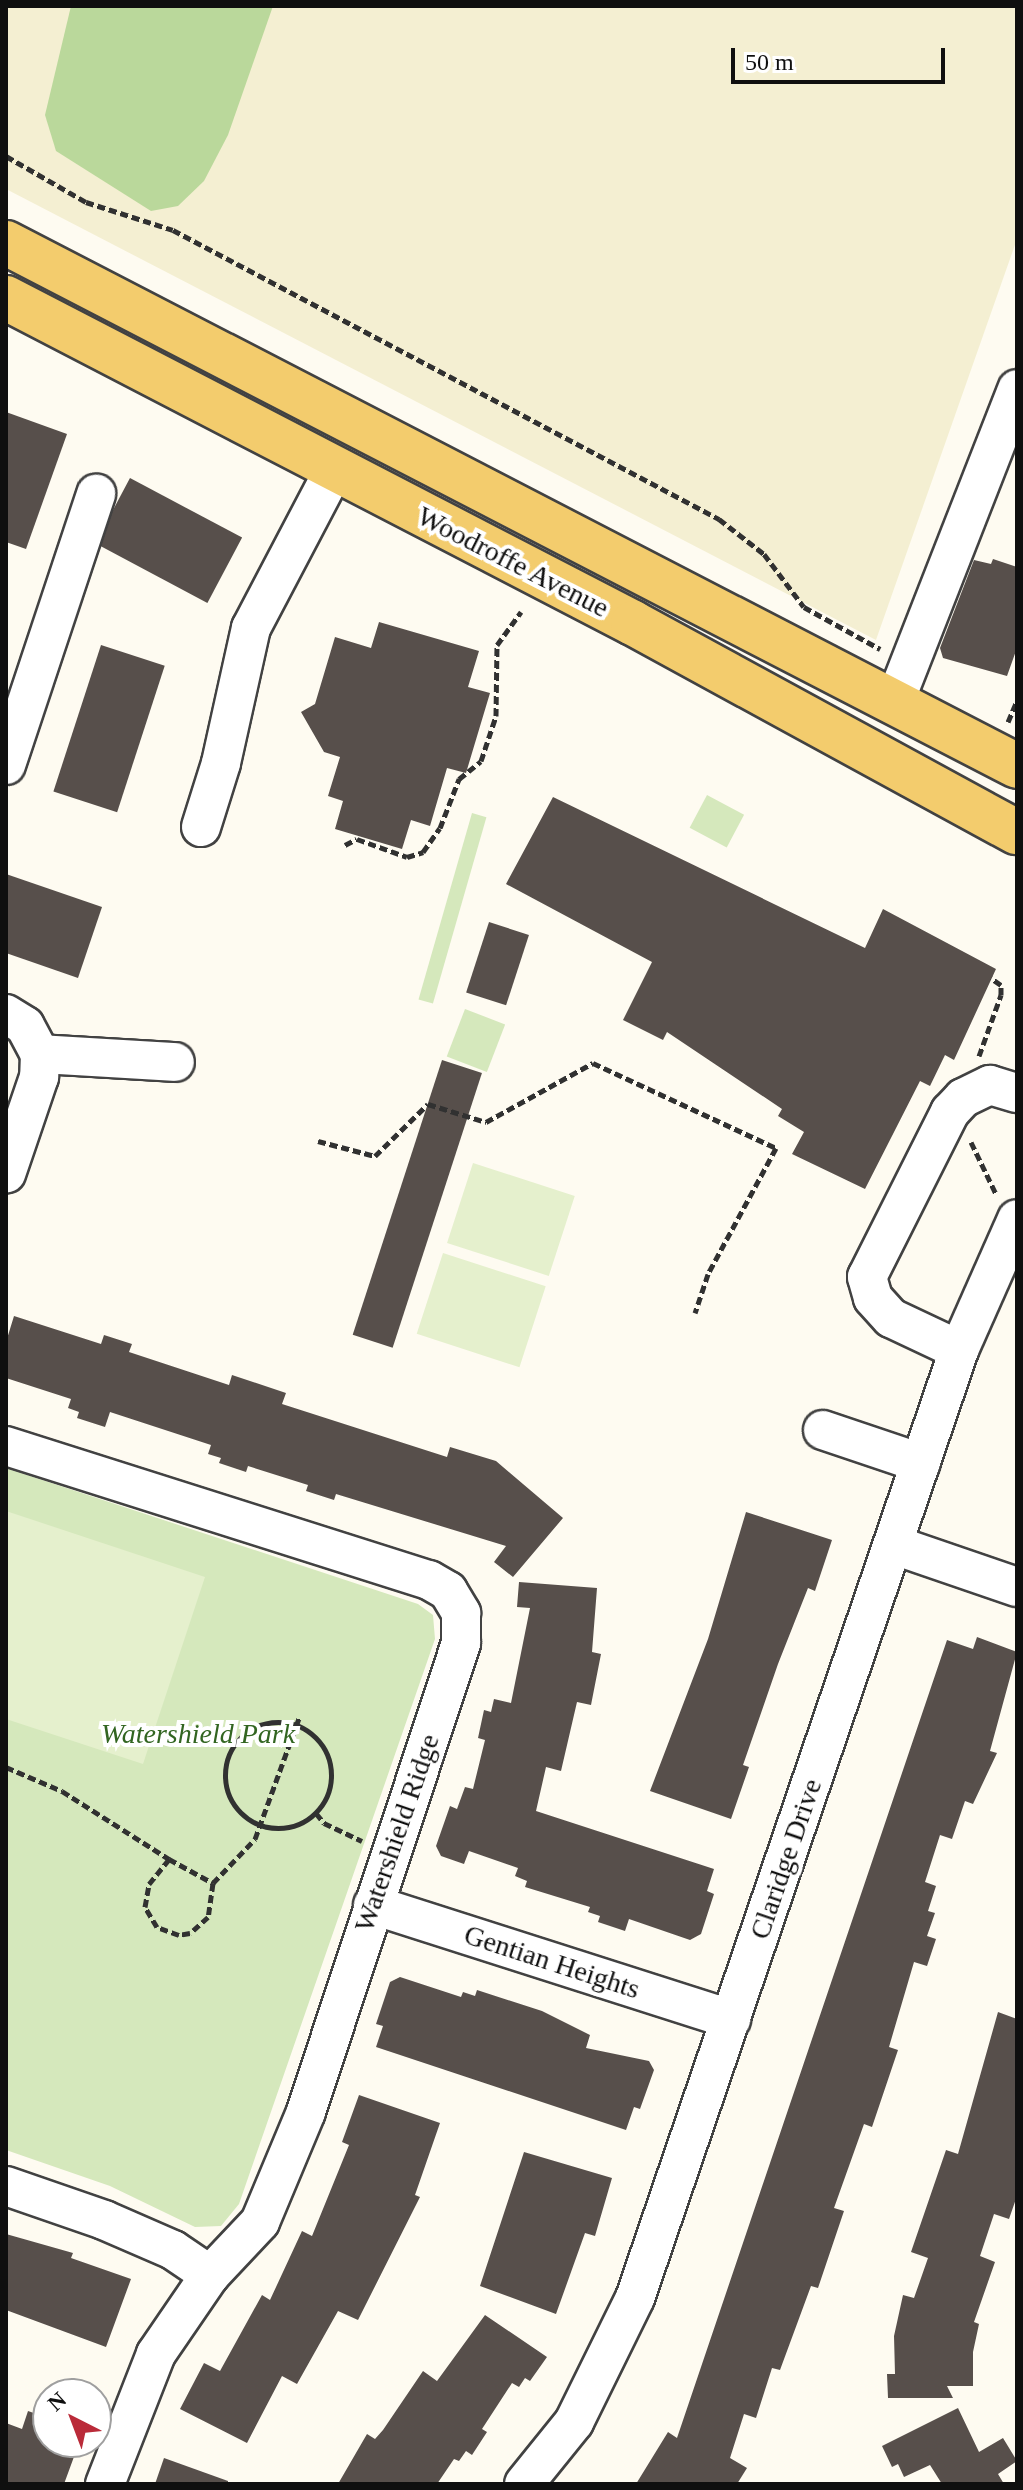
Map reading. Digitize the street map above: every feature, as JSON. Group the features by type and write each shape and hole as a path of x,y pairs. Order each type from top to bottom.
{"main road":[{"name":"Woodroffe Avenue","path":"6,243 902,682 1017,766"},
{"name":"Woodroffe Avenue","path":"6,298 647,631 1017,832"}],"street":[{"path":"902,682 1017,389"},
{"path":"201,827 221,763 251,628 334,470"},
{"path":"6,765 96,494"},
{"path":"6,1014 25,1026 40,1054 39,1077 6,1174"},
{"path":"40,1054 175,1062"},
{"path":"959,1350 891,1318 873,1298 867,1277 950,1112 963,1098 990,1085 1017,1093"},
{"name":"Claridge Drive","path":"524,2484 574,2422 615,2345 731,2019 1008,1209"},
{"path":"823,1430 921,1463"},
{"name":"Watershield Ridge","path":"6,1446 429,1580 448,1591 461,1613 461,1643 306,2112 260,2222 210,2275 156,2354 105,2484"},
{"path":"894,1545 1017,1587"},
{"name":"Gentian Heights","path":"373,1905 731,2019"},
{"path":"6,2186 104,2220 173,2250 210,2275"}],"path":[{"path":"6,156 86,202 173,230 719,519 764,554 804,607 902,682"},
{"path":"345,845 357,839 407,857 423,852 440,828 459,779 481,761 496,716 497,645 521,612"},
{"path":"1008,723 1017,701"},
{"path":"996,715 1017,726"},
{"path":"975,1068 1001,995 1001,985 991,978"},
{"path":"318,1141 375,1156 428,1104 486,1122 593,1063 776,1148 708,1274 695,1313"},
{"path":"969,1136 1008,1209"},
{"path":"282,1722 298,1722 321,1743 332,1771 326,1801 316,1813 290,1828 260,1826 236,1808 225,1780 226,1765 240,1738 252,1729 282,1722"},
{"path":"169,1859 145,1895 149,1918 167,1933 179,1935 201,1927 212,1907 213,1883 255,1839 298,1722"},
{"path":"6,1767 62,1791 213,1883"},
{"path":"316,1813 324,1823 373,1847"}],"shaded area":[{"path":"6,6 1017,6 1017,239 876,640 6,189"}],"green space":[{"path":"71,6 273,6 228,135 204,181 178,206 151,211 56,151 45,115"},
{"path":"707,795 744,815 727,847 690,828"},
{"path":"472,813 486,817 433,1004 419,999"},
{"path":"465,1009 505,1024 487,1072 447,1057"},
{"path":"473,1163 575,1196 549,1276 447,1243"},
{"path":"443,1253 546,1286 519,1367 417,1334"},
{"name":"Watershield Park","path":"6,1468 418,1604 433,1615 435,1639 239,2204 221,2226 195,2227 110,2186 6,2150"},
{"path":"6,1511 205,1577 143,1764 6,1719"}],"building":[{"path":"6,412 67,434 26,549 6,542"},
{"path":"130,478 242,538 207,603 95,543"},
{"path":"993,559 1017,567 1017,648 1007,676 943,658 940,648 974,560 991,564"},
{"path":"379,622 479,651 468,687 490,693 466,773 447,768 430,826 411,820 402,849 335,829 343,801 328,796 340,757 324,752 301,712 315,704 335,637 371,648"},
{"path":"101,645 165,666 117,812 53,791"},
{"path":"553,797 865,948 883,909 996,969 954,1060 945,1055 930,1086 920,1081 865,1189 792,1154 804,1132 778,1116 782,1109 667,1032 663,1040 623,1020 652,962 506,884"},
{"path":"6,874 102,907 78,978 6,953"},
{"path":"489,922 529,935 506,1005 466,992"},
{"path":"442,1060 482,1073 393,1348 353,1335"},
{"path":"14,1316 101,1344 104,1335 132,1344 129,1352 229,1385 232,1375 286,1393 282,1404 447,1457 450,1447 496,1461 563,1518 513,1577 494,1562 506,1546 336,1494 334,1500 306,1491 308,1485 248,1466 246,1472 219,1463 221,1458 208,1454 211,1445 110,1412 105,1427 77,1418 79,1412 68,1408 71,1399 6,1378 6,1342"},
{"path":"746,1512 832,1540 815,1591 808,1588 778,1664 743,1765 749,1767 731,1819 650,1791 708,1639"},
{"path":"519,1582 597,1588 592,1652 601,1654 591,1705 577,1702 561,1771 546,1767 536,1811 714,1869 707,1891 714,1894 701,1934 690,1940 629,1919 625,1931 598,1922 600,1916 588,1912 590,1907 525,1887 527,1881 515,1876 518,1868 469,1851 464,1864 441,1856 436,1846 450,1806 457,1809 465,1787 473,1789 485,1740 478,1738 484,1710 491,1712 494,1699 511,1703 530,1608 517,1607"},
{"path":"977,1637 1017,1652 990,1751 997,1753 973,1804 965,1801 952,1839 940,1835 925,1882 936,1886 928,1911 935,1913 927,1936 936,1939 927,1966 914,1962 889,2047 898,2050 872,2127 864,2124 834,2208 844,2211 818,2288 811,2286 780,2370 772,2368 756,2418 744,2414 730,2458 747,2468 737,2484 636,2484 668,2432 677,2438 947,1640 973,1649"},
{"path":"400,1977 461,1997 463,1992 475,1996 477,1990 542,2011 590,2035 586,2048 649,2061 654,2070 640,2109 634,2107 626,2130 376,2047 383,2026 376,2024 390,1982"},
{"path":"998,2012 1017,2019 1017,2196 1009,2219 994,2214 980,2256 995,2262 974,2322 979,2324 973,2352 973,2386 947,2386 953,2398 888,2398 887,2374 895,2374 894,2336 903,2295 914,2298 928,2258 911,2252 946,2150 958,2154"},
{"path":"359,2095 440,2123 415,2195 420,2197 358,2320 338,2311 297,2384 282,2376 247,2443 180,2409 204,2363 220,2371 262,2295 270,2300 302,2231 312,2236 349,2145 342,2142"},
{"path":"524,2152 612,2178 595,2236 585,2233 556,2314 480,2286"},
{"path":"6,2234 73,2253 71,2258 131,2279 106,2347 6,2310"},
{"path":"485,2315 547,2357 530,2381 525,2378 519,2387 512,2383 482,2429 487,2432 472,2455 466,2451 459,2461 454,2459 437,2484 338,2484 367,2434 375,2439 383,2430 423,2371 437,2381"},
{"path":"958,2408 979,2452 1003,2438 1017,2461 998,2474 1004,2484 942,2484 930,2465 904,2477 898,2464 892,2467 882,2446"},
{"path":"28,2411 32,2412 32,2458 74,2458 64,2484 6,2484 6,2423 22,2429"},
{"path":"164,2458 228,2481 228,2484 155,2484"}]}
